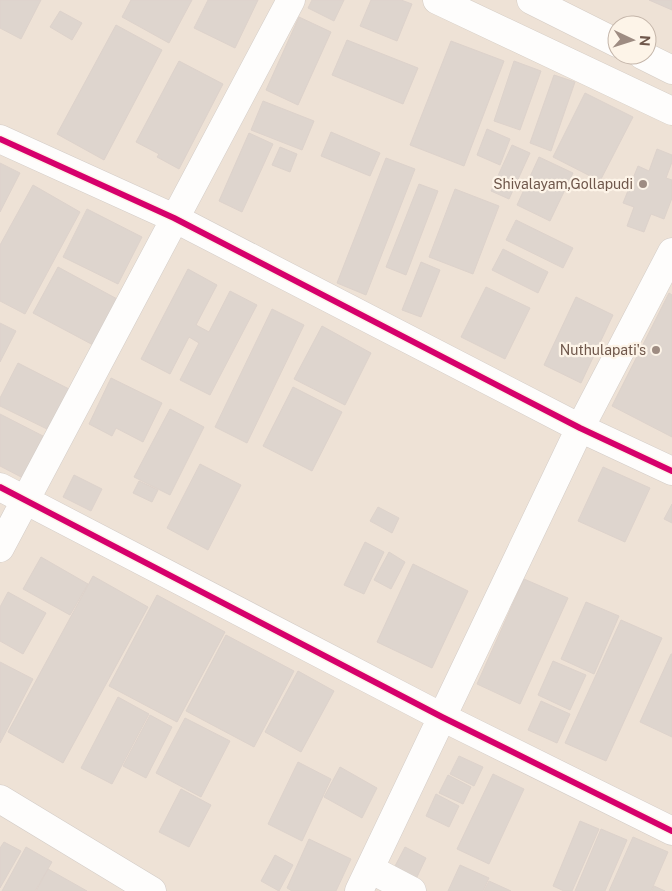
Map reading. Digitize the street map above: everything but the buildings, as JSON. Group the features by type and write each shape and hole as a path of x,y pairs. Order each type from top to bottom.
{"street":[{"path":"0,548 291,0"},
{"path":"437,0 672,111"},
{"path":"531,0 607,37"},
{"path":"657,62 672,70"},
{"path":"0,138 174,218 580,428 672,471"},
{"path":"412,891 365,880 580,428 672,252"},
{"path":"0,487 442,717 672,831"},
{"path":"0,799 152,891"}],"shaded area":[{"path":"0,0 672,0 672,891 0,891"}],"cycle path":[{"path":"0,139 174,218 580,428 672,471"},
{"path":"0,487 442,717 672,831"}],"place":[{"name":"Shivalayam,Gollapudi","path":"643,184"},
{"name":"Nuthulapati's","path":"656,350"}]}
